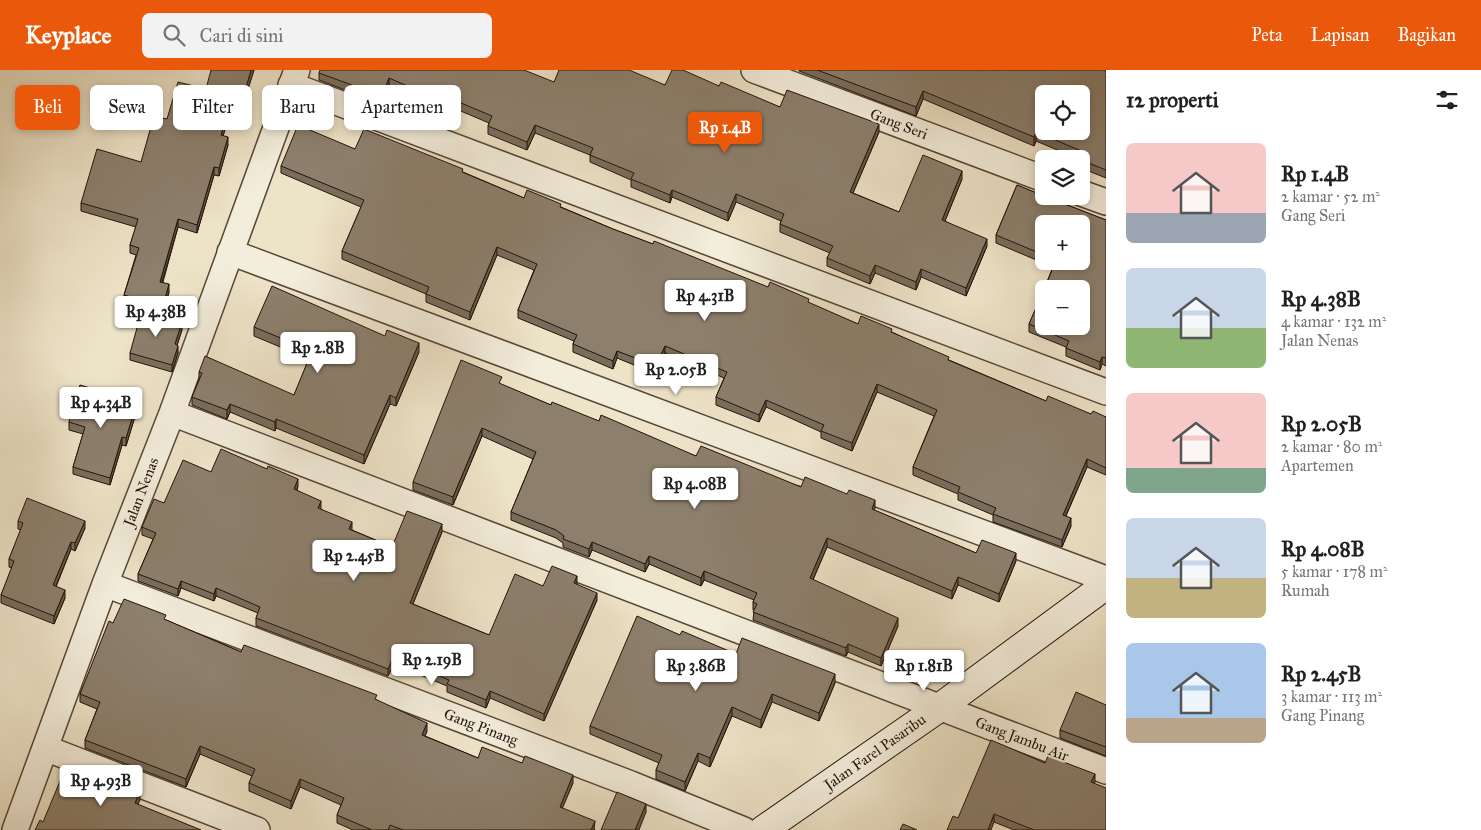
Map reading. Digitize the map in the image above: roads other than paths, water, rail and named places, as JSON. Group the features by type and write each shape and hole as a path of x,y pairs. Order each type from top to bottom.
{"street":[{"name":"Gang Seri","path":"754,70 1035,176"},
{"name":"Jalan Nenas","path":"15,830 105,584 172,413 294,77"},
{"path":"294,77 1106,392"},
{"path":"1090,196 1106,202"},
{"path":"230,252 1106,579"},
{"name":"Gang Jambu Air","path":"172,413 939,708 1106,770"},
{"name":"Gang Pinang","path":"105,584 631,784 744,830"},
{"name":"Jalan Farel Pasaribu","path":"763,830 939,708 1106,585"},
{"path":"45,748 257,830"}]}
